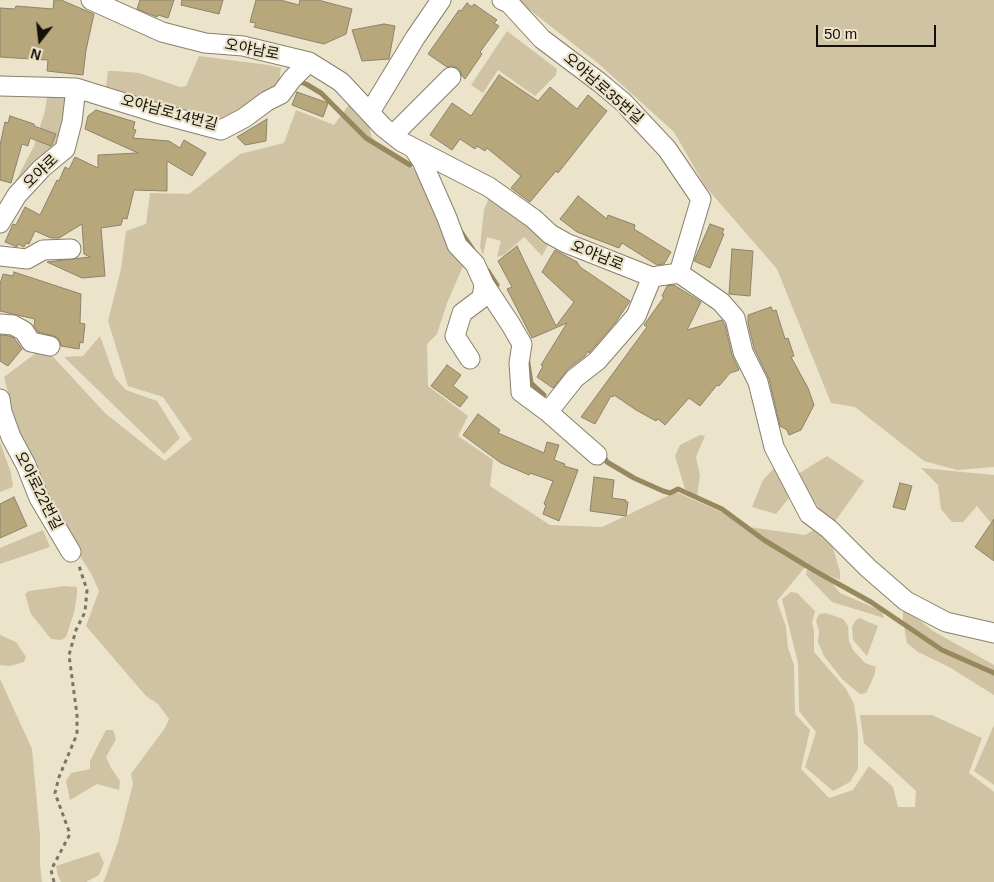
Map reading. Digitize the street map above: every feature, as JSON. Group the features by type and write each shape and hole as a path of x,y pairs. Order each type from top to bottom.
{"street":[{"name":"오야남로","path":"92,0 162,32 205,43 243,46 309,62 341,82 393,135 414,149 489,187 566,244 652,278"},
{"path":"370,112 415,38 441,0"},
{"name":"오야남로35번길","path":"502,0 509,3 542,39 599,82 634,113 667,149 701,199 679,272"},
{"name":"오야남로14번길","path":"2,92 76,88 221,130 244,118 267,101 281,94 292,78 309,62"},
{"path":"393,135 451,78"},
{"name":"오야로","path":"0,223 17,195 42,168 65,149 72,122 76,88"},
{"path":"414,149 422,161 457,244 475,264 484,284 522,344 520,392 548,412 597,455"},
{"path":"0,256 27,259 43,250 71,249"},
{"path":"548,412 575,378 597,361 636,316 652,278 679,272 721,302 735,318 743,352 758,382 774,447 809,514 906,600 946,622 994,633"},
{"path":"470,359 455,336 462,313 482,298 484,284"},
{"path":"0,324 13,325 24,331 31,342 50,346"},
{"name":"오야로22번길","path":"0,399 10,437 26,465 39,498 71,552"}],"path":[{"path":"54,882 51,870 70,834 55,794 59,777 77,734 77,715 69,655 76,630 84,612 87,590 81,570 71,552"}],"shaded area":[{"path":"517,0 994,0 994,467 957,470 924,461 855,407 831,403 777,269 705,186 674,132 599,64"},
{"path":"507,31 557,69 556,75 535,96 498,70 483,93 471,85"},
{"path":"199,56 281,68 279,83 264,95 222,118 212,119 106,87 108,71 139,73 180,87 186,86"},
{"path":"47,97 65,97 62,142 11,190 34,146 45,111"},
{"path":"351,102 369,126 372,138 387,153 416,170 434,200 464,264 447,303 437,334 427,344 428,386 468,416 458,436 493,460 490,486 550,525 602,527 676,492 724,513 742,526 805,535 815,529 833,548 840,572 840,580 806,566 777,601 786,627 788,648 794,665 795,714 810,730 801,769 829,798 853,790 869,766 893,787 898,807 915,807 916,791 864,743 860,715 932,715 982,738 969,773 994,792 994,882 102,882 118,842 133,784 131,774 165,728 169,719 158,704 146,696 86,626 99,591 91,573 46,505 18,432 4,377 44,347 105,413 165,461 192,439 163,397 128,386 108,321 121,269 126,231 146,224 150,193 189,194 240,154 284,143 296,110 334,125"},
{"path":"489,198 550,241 542,256 524,237 504,255 497,257 501,241 487,237 483,255 480,247 484,209"},
{"path":"100,336 115,378 126,390 157,401 180,438 164,454 64,357 83,356"},
{"path":"700,435 705,436 696,457 700,475 697,496 685,489 675,456 680,445"},
{"path":"0,442 11,473 13,487 0,492"},
{"path":"827,456 864,481 833,524 805,492 798,474"},
{"path":"775,467 789,498 776,514 752,507 763,480"},
{"path":"921,468 994,475 994,523 990,522 977,506 963,522 952,522 941,509 938,485"},
{"path":"43,530 50,547 0,564 0,548"},
{"path":"807,570 831,582 840,593 882,611 884,618 832,602 806,575"},
{"path":"65,586 77,587 74,613 66,637 61,640 51,639 31,614 25,594 29,591"},
{"path":"791,592 797,593 815,611 812,623 814,630 814,652 846,689 854,704 858,732 858,769 850,782 833,791 805,767 816,732 799,711 798,663 782,599"},
{"path":"903,607 933,631 994,665 994,695 949,667 918,652 907,643"},
{"path":"826,613 843,619 848,626 849,641 853,650 865,663 876,667 866,693 860,694 842,679 824,656 818,642 819,631 816,621 819,614"},
{"path":"859,618 878,626 867,656 853,640 852,627"},
{"path":"0,635 16,642 26,657 24,662 10,666 0,665"},
{"path":"0,679 32,749 42,882 0,882"},
{"path":"994,725 994,785 974,771"},
{"path":"106,730 113,730 116,739 106,757 120,781 119,790 97,784 70,800 66,781 71,773 90,769 90,761"},
{"path":"99,852 104,863 99,875 86,882 61,882 56,866"}],"building":[{"path":"54,0 61,0 94,14 83,75 47,71 48,60 0,57 0,8 15,9 16,6 53,9"},
{"path":"140,0 174,0 168,18 158,15 157,17 137,9"},
{"path":"182,0 223,0 219,14 181,5"},
{"path":"256,0 280,0 299,5 300,0 318,0 352,9 346,34 324,44 254,27 256,23 250,22"},
{"path":"467,3 472,7 474,4 497,20 494,23 499,26 480,52 482,54 465,79 459,69 453,66 447,67 428,54 459,10 461,11"},
{"path":"384,24 395,26 389,59 362,61 352,30"},
{"path":"499,75 538,101 550,87 577,109 588,95 607,111 558,173 556,171 530,202 511,188 521,176 487,148 485,151 477,146 475,149 460,139 452,150 430,135 452,103 471,116"},
{"path":"297,92 328,103 323,117 292,105"},
{"path":"96,110 135,122 133,129 136,130 133,138 169,141 180,148 184,140 206,153 192,176 167,161 167,191 134,190 127,219 123,218 121,225 101,228 105,276 82,278 47,262 90,257 84,254 82,224 59,238 51,238 35,231 29,244 26,243 24,247 18,244 17,247 5,242 13,224 16,225 25,207 40,215 57,180 59,181 65,167 69,169 75,157 98,168 98,155 138,153 85,129 88,116"},
{"path":"10,116 56,134 51,146 30,138 28,146 22,144 11,183 0,180 0,145 5,122 8,123"},
{"path":"267,119 266,141 245,145 237,137"},
{"path":"578,196 607,219 608,215 635,225 634,229 671,252 664,264 657,265 622,243 619,248 577,232 560,219"},
{"path":"710,224 724,229 722,233 724,234 710,268 694,261"},
{"path":"517,246 556,326 574,302 542,272 555,250 577,262 580,267 630,301 615,323 589,353 588,351 585,356 568,369 553,388 537,377 543,366 541,365 567,323 532,338 507,289 512,287 498,261"},
{"path":"732,249 753,251 750,296 729,294"},
{"path":"14,272 81,294 80,323 85,324 83,343 80,342 79,349 61,346 57,337 38,332 34,326 35,319 0,311 0,284 3,274 13,276"},
{"path":"674,285 701,302 687,330 722,320 725,325 732,355 739,370 730,373 719,386 717,385 700,406 689,398 665,425 658,419 656,421 636,410 614,395 613,397 611,396 595,424 581,417 647,327 644,325 664,297 662,296 667,286"},
{"path":"771,307 773,311 776,310 785,339 788,338 794,356 791,357 808,388 814,405 801,430 789,435 787,430 780,426 769,379 754,348 748,323 748,315"},
{"path":"0,335 14,338 22,349 8,366 0,361"},
{"path":"447,365 461,375 453,386 468,397 460,407 431,386"},
{"path":"478,414 500,430 498,433 544,453 547,442 559,445 554,460 565,464 564,466 578,470 559,521 543,514 546,505 544,504 553,481 530,473 529,475 501,463 463,435"},
{"path":"594,477 614,480 612,498 628,502 626,516 590,511"},
{"path":"900,483 912,486 905,510 893,507"},
{"path":"14,497 27,526 0,538 0,504"},
{"path":"994,519 994,561 975,547"}],"waterway":[{"path":"300,82 321,93 366,138 410,165"},
{"path":"461,232 473,250"},
{"path":"488,271 497,285"},
{"path":"527,357 531,383 544,395"},
{"path":"603,455 607,462 634,478 670,493 678,489 722,509 764,540 871,602 942,650 994,673"}]}
